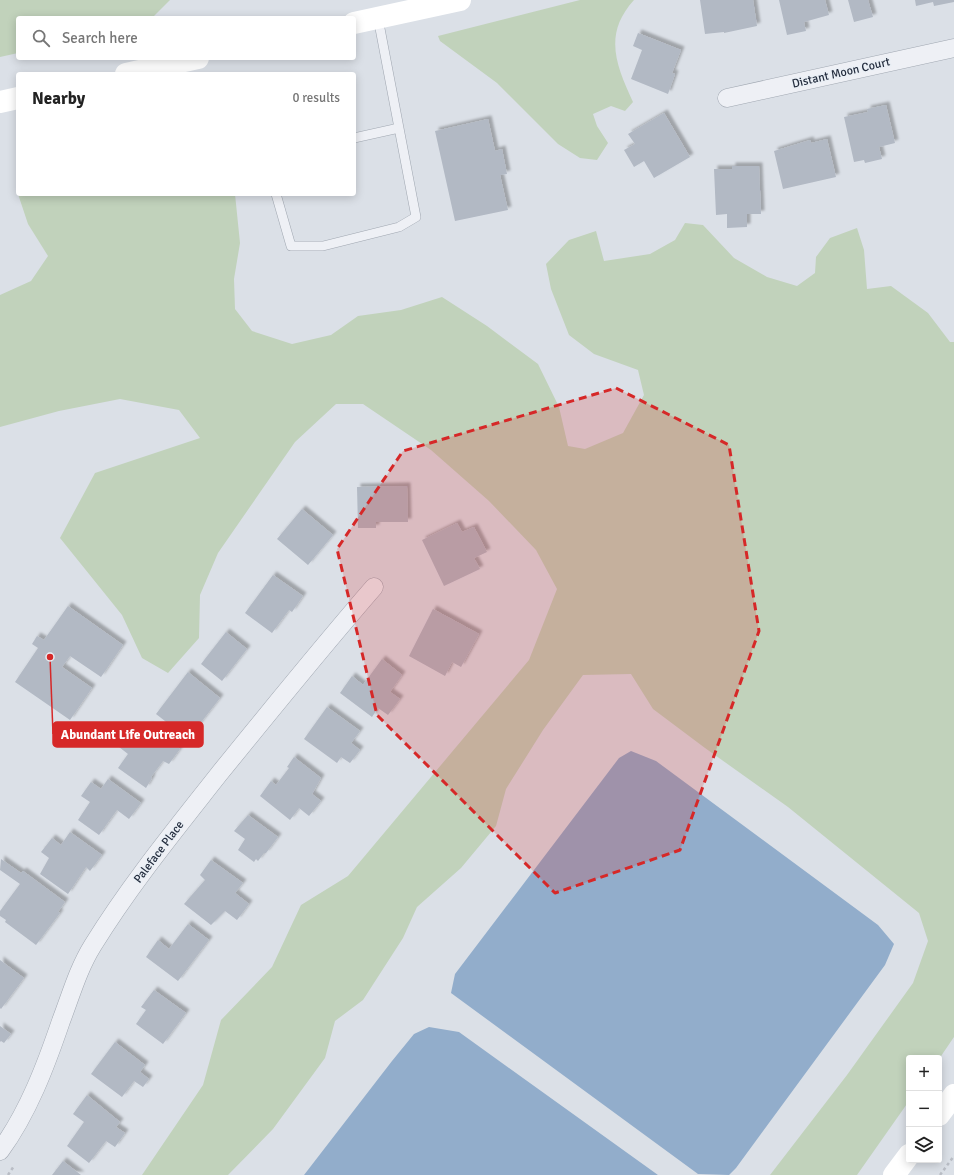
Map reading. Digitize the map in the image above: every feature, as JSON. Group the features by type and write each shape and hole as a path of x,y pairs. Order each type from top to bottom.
{"main road":[{"path":"356,24 460,0"},
{"path":"135,72 189,60"},
{"path":"0,102 16,98"},
{"path":"942,1111 954,1095"},
{"path":"894,1175 906,1159"}],"street":[{"name":"Distant Moon Court","path":"727,98 954,48"},
{"name":"Paleface Place","path":"0,1151 10,1138 35,1088 61,1023 77,974 92,946 118,907 165,843 286,691 374,587"}],"lane":[{"path":"277,196 291,246 323,246 399,227 416,217 378,18"},
{"path":"356,138 399,128"}],"path":[{"path":"940,1175 954,1156"},
{"path":"8,1175 18,1160"}],"highlighted area":[{"path":"616,388 729,445 759,631 680,850 555,893 377,715 337,549 403,451"}],"green space":[{"path":"0,0 170,0 154,16 16,16 16,53 0,57"},
{"path":"580,0 634,0 624,13 618,25 616,37 618,62 633,102 625,111 611,106 593,114 597,126 608,143 597,160 580,158 558,144 497,83 440,41 438,36"},
{"path":"19,196 235,196 240,243 234,279 235,309 252,331 292,344 331,335 358,316 401,310 442,297 487,326 538,364 559,407 568,446 585,449 623,433 644,395 638,370 594,354 569,335 551,289 546,264 569,240 596,231 604,261 650,254 675,240 685,223 703,225 734,258 767,277 797,286 815,273 816,257 830,238 857,228 864,250 867,289 891,286 928,313 950,342 954,342 954,1037 942,1055 906,1055 906,1105 857,1175 770,1175 847,1075 913,983 928,941 919,913 788,807 653,709 631,674 583,675 543,730 506,789 496,826 461,868 417,907 403,938 363,1000 335,1021 325,1058 273,1129 228,1175 142,1175 203,1085 221,1020 272,967 301,905 348,876 529,660 557,589 536,550 489,501 431,450 363,404 336,404 295,442 218,553 200,595 199,638 168,673 142,658 122,615 60,538 95,473 200,438 179,410 120,399 59,411 0,427 0,295 31,281 48,256 28,224"}],"water":[{"path":"631,751 656,761 878,925 894,944 885,965 736,1168 729,1175 698,1174 451,993 455,974 619,758"},
{"path":"429,1027 459,1032 658,1175 304,1175 414,1034"}],"building":[{"path":"700,0 753,0 757,26 724,33 705,34"},
{"path":"779,0 825,0 829,15 804,22 806,31 787,35"},
{"path":"848,0 868,0 873,17 854,22"},
{"path":"915,0 954,0 954,2 934,6 933,2 916,6"},
{"path":"638,33 681,50 672,73 675,74 668,94 631,79 642,50 633,46"},
{"path":"886,105 895,143 879,147 882,159 865,163 864,160 854,162 844,117 868,112 867,109"},
{"path":"664,113 690,157 654,178 644,161 634,167 624,150 635,144 628,134"},
{"path":"488,119 495,151 502,149 507,174 500,175 508,210 455,221 435,131"},
{"path":"827,139 836,177 783,189 774,151 810,140 811,143"},
{"path":"732,166 759,166 761,214 747,214 747,227 727,228 727,214 716,215 714,169 732,169"},
{"path":"407,486 408,522 376,522 376,528 358,528 357,487"},
{"path":"302,509 333,535 308,565 277,539"},
{"path":"457,523 462,532 474,527 487,552 474,558 480,569 444,586 422,540"},
{"path":"273,575 303,596 292,612 289,610 272,633 245,613"},
{"path":"68,606 123,645 101,677 70,656 62,667 92,688 70,720 15,682 38,648 32,644 37,636 44,640"},
{"path":"433,609 479,634 461,667 452,662 445,676 409,656"},
{"path":"226,632 247,649 222,681 201,664"},
{"path":"382,659 402,675 390,692 400,699 388,715 378,708 372,717 340,693 352,676 363,685"},
{"path":"188,672 220,698 188,739 156,714"},
{"path":"327,707 360,731 351,743 360,750 350,763 341,757 337,763 304,739"},
{"path":"149,726 180,749 169,764 163,761 151,777 152,778 146,788 118,768 128,754 119,747 129,735 138,741"},
{"path":"294,757 321,778 312,794 321,801 309,816 299,808 290,820 260,796 271,781 276,785 289,768 287,767"},
{"path":"108,779 141,803 129,819 117,810 99,835 78,820 90,802 81,796 91,782 101,789"},
{"path":"248,815 278,837 266,853 264,853 258,861 256,859 254,862 238,850 245,839 234,831"},
{"path":"70,832 102,855 90,871 86,867 68,894 40,874 49,858 41,852 52,838 61,845"},
{"path":"1,859 21,873 23,871 65,902 58,912 60,913 36,945 5,922 6,920 0,916 0,911 20,884 0,870"},
{"path":"211,860 243,883 235,893 249,904 237,920 225,911 211,925 184,904 205,880 200,875"},
{"path":"188,924 209,940 178,981 146,957 158,940 169,949"},
{"path":"0,960 24,978 1,1009 0,1008"},
{"path":"154,990 186,1013 163,1044 136,1024 146,1010 141,1007"},
{"path":"0,1026 11,1034 4,1043 1,1041 0,1042"},
{"path":"115,1042 145,1065 140,1072 149,1079 143,1087 134,1081 122,1097 91,1074"},
{"path":"87,1095 120,1122 116,1127 125,1133 115,1147 106,1141 89,1163 67,1146 84,1122 73,1114"},
{"path":"63,1161 81,1175 52,1175"}],"place":[{"name":"Abundant Life Outreach","path":"50,657"}]}
